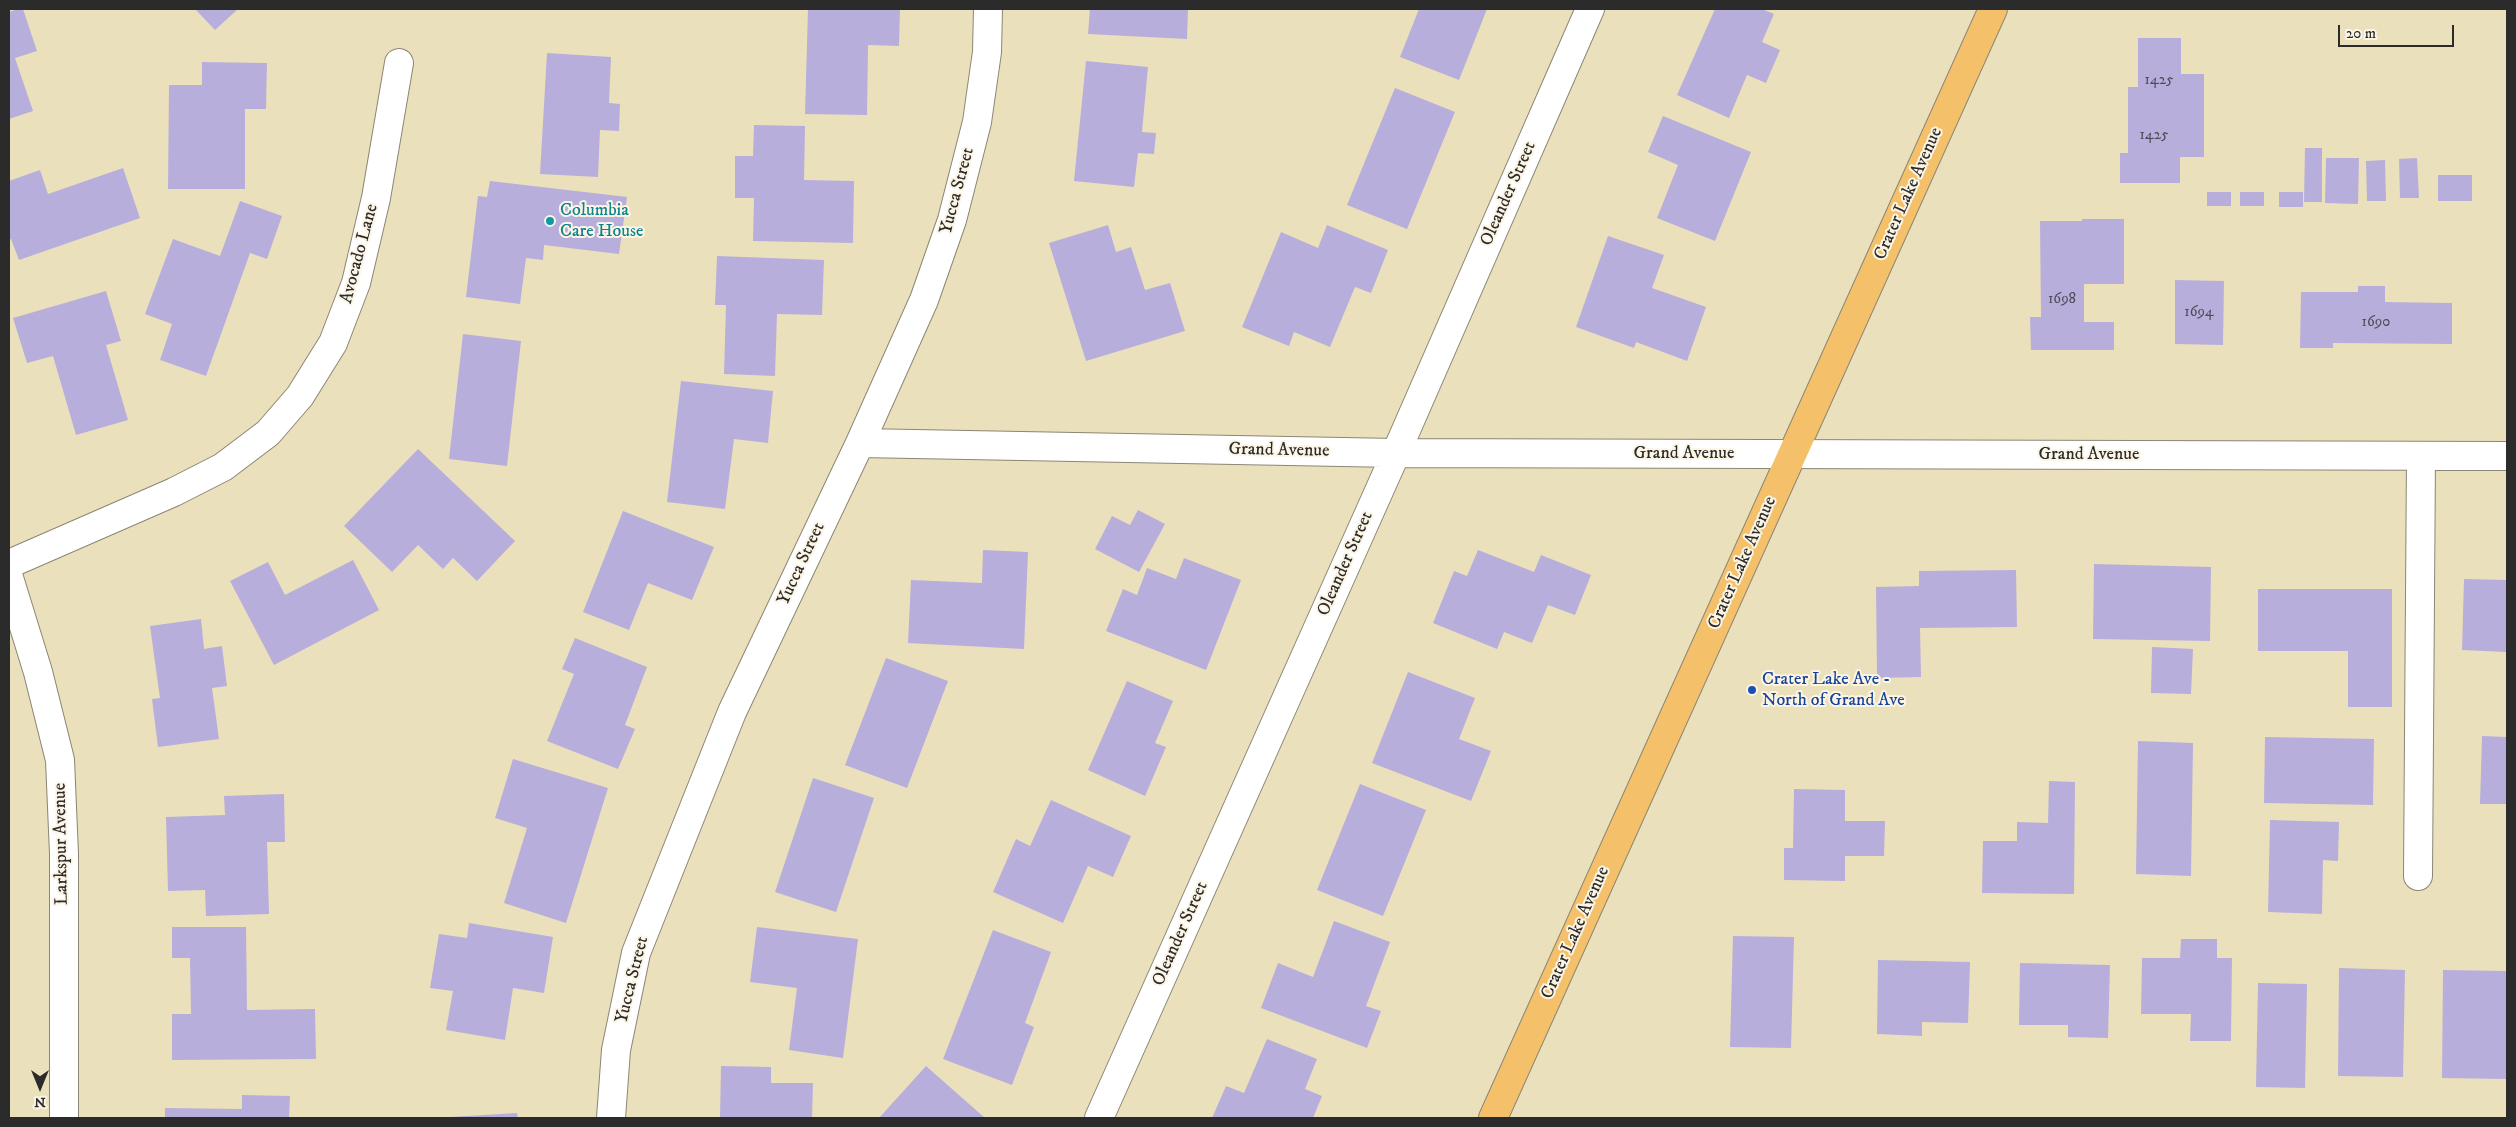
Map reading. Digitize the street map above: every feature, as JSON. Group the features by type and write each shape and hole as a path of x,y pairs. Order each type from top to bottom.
{"main road":[{"name":"Crater Lake Avenue","path":"1492,1118 1993,9"}],"street":[{"name":"Yucca Street","path":"611,1118 616,1050 636,953 732,712 860,443 924,300 952,220 977,122 987,52 988,9"},
{"name":"Oleander Street","path":"1098,1118 1396,453 1590,9"},
{"name":"Avocado Lane","path":"9,564 174,492 223,467 268,433 300,396 333,343 356,283 376,198 399,63"},
{"name":"Grand Avenue","path":"860,443 1396,453 2507,456"},
{"path":"2418,876 2420,456"},
{"name":"Larkspur Avenue","path":"9,578 38,672 60,760 64,854 64,1118"}],"building":[{"path":"23,9 37,51 15,58 33,111 9,119 9,12"},
{"path":"195,9 238,9 215,30"},
{"path":"808,9 900,9 899,46 868,45 867,115 805,114"},
{"path":"1090,9 1188,9 1187,39 1088,34"},
{"path":"1419,9 1487,9 1459,80 1400,57"},
{"path":"1715,9 1762,9 1774,14 1762,42 1780,50 1766,83 1747,75 1729,118 1677,95"},
{"path":"2138,38 2181,38 2181,74 2204,74 2204,157 2180,157 2180,183 2120,183 2120,153 2128,153 2128,87 2138,87"},
{"path":"547,53 611,57 609,103 620,104 619,131 600,130 598,177 540,174"},
{"path":"1086,61 1148,67 1142,132 1156,133 1154,154 1138,153 1134,187 1074,181"},
{"path":"202,62 267,63 266,109 245,109 245,189 168,189 169,85 202,85"},
{"path":"1395,88 1455,112 1407,229 1347,205"},
{"path":"1663,116 1751,152 1715,241 1657,218 1678,165 1648,152"},
{"path":"754,125 805,126 804,180 854,181 853,243 753,241 754,198 735,198 735,156 753,156"},
{"path":"2305,148 2322,148 2322,202 2304,202"},
{"path":"2326,158 2359,158 2358,204 2325,203"},
{"path":"2417,158 2419,198 2400,198 2399,159"},
{"path":"2385,160 2386,201 2367,201 2366,161"},
{"path":"123,168 140,218 19,260 11,239 9,240 9,181 40,170 48,194"},
{"path":"2438,175 2472,175 2472,201 2438,201"},
{"name":"Columbia Care House","path":"490,181 627,197 619,254 544,245 543,260 526,258 520,304 466,297 478,196 487,197"},
{"path":"2207,192 2231,192 2231,206 2207,206"},
{"path":"2240,192 2264,192 2264,206 2240,206"},
{"path":"2279,192 2303,192 2303,207 2279,207"},
{"path":"240,201 282,216 267,259 250,253 206,376 160,360 172,324 145,314 173,239 220,256"},
{"path":"2082,219 2124,219 2124,284 2084,284 2084,322 2114,322 2114,350 2031,350 2030,317 2041,317 2040,221 2082,221"},
{"path":"1108,225 1116,252 1131,247 1145,290 1170,283 1185,331 1086,361 1049,243"},
{"path":"1327,225 1388,250 1371,293 1355,287 1330,347 1294,332 1289,346 1242,327 1281,232 1318,248"},
{"path":"1608,236 1664,255 1652,288 1706,307 1687,361 1636,342 1634,348 1576,327"},
{"path":"717,256 824,260 822,315 777,314 775,376 724,374 726,305 715,305"},
{"path":"2175,280 2224,281 2223,345 2175,344"},
{"path":"2358,286 2385,286 2385,302 2452,303 2452,344 2333,343 2333,348 2300,348 2301,292 2358,292"},
{"path":"106,291 121,341 106,345 128,420 76,435 53,356 27,363 13,318"},
{"path":"463,334 521,341 507,466 449,459"},
{"path":"681,381 773,391 768,443 734,439 725,509 667,502"},
{"path":"418,449 515,541 477,581 453,558 443,569 418,545 392,572 344,526"},
{"path":"1138,510 1165,524 1139,572 1095,549 1112,516 1130,525"},
{"path":"623,511 714,547 692,600 648,583 629,630 583,612"},
{"path":"983,550 1028,552 1024,649 908,643 911,580 982,583"},
{"path":"1478,550 1534,572 1541,555 1591,575 1575,615 1548,605 1532,643 1504,632 1497,649 1433,623 1454,571 1467,576"},
{"path":"1184,558 1241,580 1206,670 1106,631 1123,589 1137,595 1147,568 1176,579"},
{"path":"353,560 379,610 274,665 230,581 268,562 285,595"},
{"path":"2094,564 2211,567 2210,641 2093,639"},
{"path":"2016,570 2017,627 1920,628 1921,677 1877,678 1876,587 1919,586 1919,571"},
{"path":"2464,579 2507,580 2507,652 2462,650"},
{"path":"2258,589 2392,589 2392,707 2348,707 2348,651 2258,651"},
{"path":"201,619 204,649 222,646 227,686 212,688 219,739 158,747 152,699 160,698 150,626"},
{"path":"575,638 647,667 625,725 635,729 618,769 547,741 574,674 562,669"},
{"path":"2152,647 2193,649 2191,694 2151,693"},
{"path":"886,658 948,681 907,788 845,765"},
{"path":"1408,672 1475,698 1459,739 1491,751 1471,801 1372,763"},
{"path":"1127,681 1173,701 1155,743 1166,747 1145,796 1088,770"},
{"path":"2482,736 2507,737 2507,804 2480,804"},
{"path":"2265,737 2374,739 2373,805 2264,803"},
{"path":"2138,741 2193,743 2191,876 2136,874"},
{"path":"513,759 608,788 566,923 504,903 527,828 495,818"},
{"path":"813,778 874,798 836,912 775,892"},
{"path":"2049,781 2075,782 2074,894 1982,893 1983,841 2017,841 2017,822 2048,823"},
{"path":"1360,784 1426,810 1383,916 1317,890"},
{"path":"1794,789 1845,790 1845,821 1885,821 1884,856 1845,856 1845,881 1784,880 1784,848 1793,848"},
{"path":"284,794 285,842 267,842 269,914 206,916 205,890 168,891 166,817 225,815 224,796"},
{"path":"1051,800 1131,836 1113,877 1088,866 1063,923 993,892 1016,839 1030,846"},
{"path":"2270,820 2339,822 2338,861 2323,860 2322,914 2268,912"},
{"path":"1334,921 1390,942 1366,1006 1381,1011 1367,1048 1261,1008 1278,963 1313,977"},
{"path":"469,923 553,937 544,993 513,988 505,1040 446,1030 453,991 430,988 439,934 467,938"},
{"path":"172,927 246,927 247,1010 315,1009 316,1059 172,1060 172,1014 191,1014 190,958 172,958"},
{"path":"757,927 858,939 843,1058 789,1050 797,988 750,982"},
{"path":"993,930 1051,952 1025,1023 1034,1027 1012,1085 943,1059"},
{"path":"1733,936 1794,937 1791,1048 1730,1047"},
{"path":"2181,939 2217,939 2217,958 2232,958 2231,1041 2190,1041 2191,1014 2141,1014 2142,958 2180,958"},
{"path":"1878,960 1970,962 1968,1023 1922,1022 1922,1036 1877,1034"},
{"path":"2020,963 2110,965 2108,1038 2068,1037 2068,1025 2019,1025"},
{"path":"2339,968 2405,970 2403,1077 2338,1076"},
{"path":"2443,970 2507,971 2507,1079 2442,1078"},
{"path":"2258,983 2307,984 2305,1088 2256,1087"},
{"path":"1267,1039 1317,1059 1305,1089 1322,1096 1313,1118 1212,1118 1226,1086 1244,1093"},
{"path":"721,1066 771,1067 771,1083 813,1083 812,1118 720,1118"},
{"path":"926,1066 985,1118 879,1118"},
{"path":"242,1095 290,1096 289,1118 165,1118 165,1108 242,1109"},
{"path":"517,1113 518,1118 450,1118 450,1117"}],"place":[{"name":"Columbia Care House","path":"550,221"},
{"name":"Crater Lake Ave - North of Grand Ave","path":"1752,690"}]}
